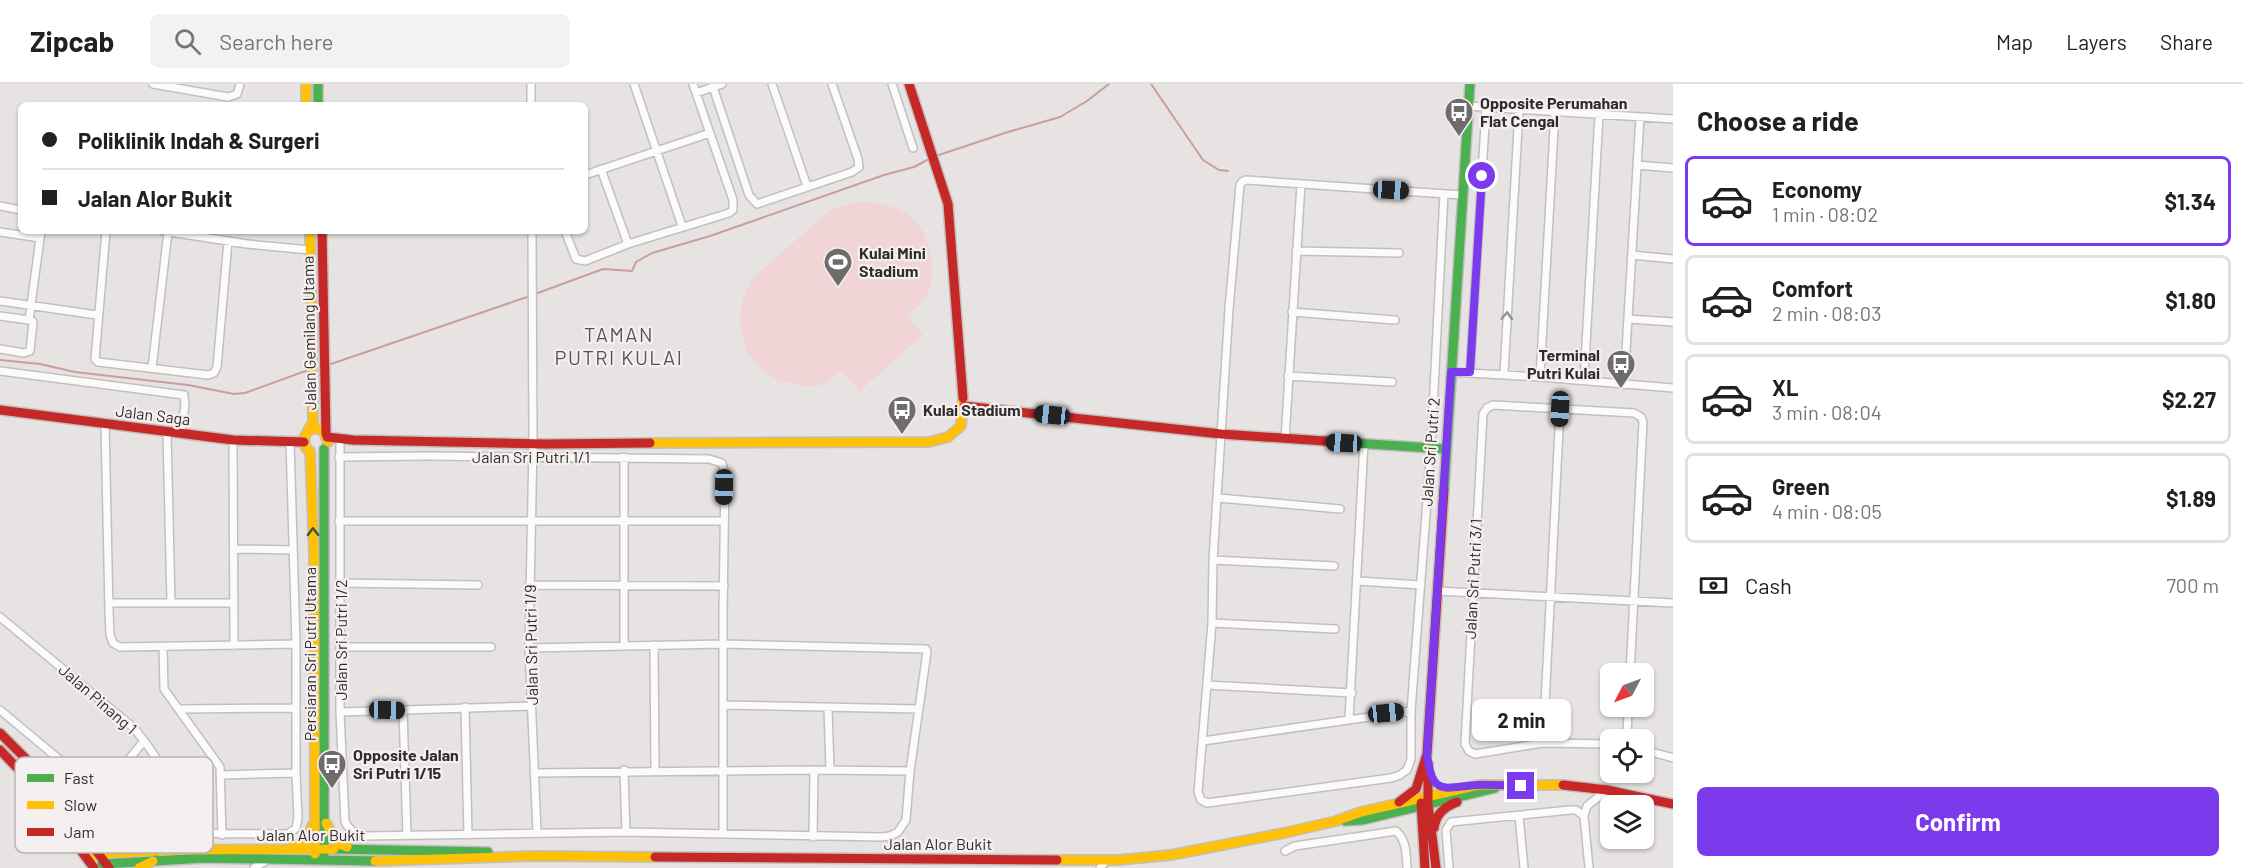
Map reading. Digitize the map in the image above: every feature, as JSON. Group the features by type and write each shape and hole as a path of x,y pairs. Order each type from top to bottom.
{"main road":[{"path":"306,84 306,102"},
{"path":"318,84 318,102"},
{"path":"353,440 340,443 326,441 316,428 308,431 304,442 310,451 317,452 326,441 353,440 533,444 928,442 948,437 961,426 964,406 948,204 909,84"},
{"path":"1428,843 1425,802 1426,768 1461,195 1470,84"},
{"name":"Jalan Gemilang Utama","path":"308,431 313,422 310,234"},
{"name":"Jalan Gemilang Utama","path":"322,234 326,441"},
{"path":"964,406 1221,434 1446,449"},
{"name":"Jalan Saga","path":"0,410 233,440 304,442"},
{"name":"Persiaran Sri Putri Utama","path":"320,854 326,820 326,441"},
{"name":"Persiaran Sri Putri Utama","path":"310,451 314,554 315,822 320,854"},
{"path":"0,733 24,757"},
{"path":"0,750 15,766"},
{"path":"1426,768 1435,784 1442,788 1460,788"},
{"path":"1381,812 1411,794 1416,789 1426,768"},
{"name":"Jalan Alor Bukit","path":"1425,802 1460,788 1479,785 1561,785 1607,790 1673,804"},
{"name":"Jalan Alor Bukit","path":"91,864 107,865 155,857 273,850 417,859 536,856 1107,860 1171,855 1336,821 1361,812 1381,812 1425,802 1480,794 1501,786"},
{"path":"1425,868 1428,843 1434,822 1441,811 1480,794"},
{"path":"1381,812 1409,815 1418,825 1428,843 1436,868"},
{"path":"326,820 330,833 337,843 352,849"},
{"path":"273,850 299,846 307,839 315,822"},
{"name":"Jalan Alor Bukit","path":"91,864 99,854 269,859 352,849 465,850 536,856"},
{"path":"143,853 155,857"},
{"path":"99,854 107,865"},
{"path":"139,868 155,857"}],"street":[{"path":"153,84 179,86 235,97 240,84"},
{"path":"531,84 531,102"},
{"path":"634,84 682,226"},
{"path":"566,234 574,255 579,261 682,226 729,213 732,210 733,200 693,84"},
{"path":"696,93 722,84"},
{"path":"772,84 807,186"},
{"path":"713,87 751,200 757,204 852,172 859,167 860,163 832,84"},
{"path":"892,84 913,148"},
{"path":"1467,106 1673,120"},
{"path":"1470,372 1486,108"},
{"path":"1504,374 1519,110"},
{"path":"1540,376 1555,112"},
{"path":"1584,380 1599,115"},
{"path":"1624,385 1640,117"},
{"path":"588,174 710,133"},
{"path":"1637,165 1673,168"},
{"path":"601,169 628,244"},
{"path":"1411,711 1349,718 1203,741 1238,191 1242,182 1461,195"},
{"path":"1285,439 1301,184"},
{"name":"Jalan Sri Putri 2","path":"1203,741 1198,792 1201,800 1207,803 1400,776 1407,770 1411,759 1411,711 1431,448 1444,194"},
{"path":"0,207 18,210"},
{"path":"0,232 18,233"},
{"path":"28,320 32,306 41,234"},
{"path":"106,234 95,359 98,362 208,375 214,373 217,367 228,241"},
{"path":"152,368 168,234"},
{"path":"181,234 310,250"},
{"name":"Jalan Sri Putri 1/9","path":"532,234 533,458 529,648 537,832"},
{"path":"1296,251 1399,253"},
{"path":"1632,255 1673,259"},
{"path":"0,301 97,315"},
{"path":"1292,312 1395,320"},
{"path":"0,316 28,320 33,322 34,327 30,351 24,353 0,349"},
{"path":"1628,319 1673,322"},
{"path":"0,371 184,395 185,406 180,434"},
{"path":"1451,372 1540,376 1673,388"},
{"path":"1288,376 1392,382"},
{"name":"Jalan Sri Putri 3/1","path":"1543,743 1475,754 1469,751 1465,744 1464,734 1483,414 1486,408 1493,405 1560,409"},
{"path":"1600,744 1543,743 1560,409 1634,413 1643,421 1630,663"},
{"path":"105,424 110,635 116,646 296,644"},
{"path":"167,432 171,603"},
{"path":"233,440 234,646"},
{"path":"213,835 288,834 296,828 298,819 290,441"},
{"name":"Jalan Sri Putri 1/2","path":"340,443 340,712 345,822 354,833 365,836 407,835"},
{"path":"1349,718 1364,444"},
{"name":"Jalan Sri Putri 1/1","path":"339,457 709,459 722,463 725,475 724,521"},
{"path":"624,457 624,645"},
{"path":"1219,498 1340,509"},
{"path":"339,521 532,523 724,521 723,834"},
{"path":"234,549 293,549"},
{"path":"1213,560 1334,566"},
{"path":"1358,581 1420,585"},
{"path":"341,583 478,585"},
{"path":"529,585 724,585"},
{"path":"1437,591 1673,603"},
{"path":"109,603 234,603"},
{"name":"Jalan Pinang 1","path":"0,617 134,728 155,757"},
{"path":"1212,623 1335,629"},
{"path":"403,710 407,835 626,832 813,837 890,836 898,832 906,820 926,649 723,644 529,648"},
{"path":"654,645 655,770"},
{"path":"163,647 164,689 219,762 222,835"},
{"path":"340,647 492,647"},
{"path":"1208,685 1352,693"},
{"path":"723,705 918,708"},
{"path":"340,712 532,706"},
{"path":"465,707 468,835"},
{"path":"179,709 295,708"},
{"path":"828,708 830,770"},
{"path":"0,710 57,757"},
{"path":"131,757 144,741"},
{"path":"1654,753 1673,758"},
{"path":"534,773 624,770 910,771"},
{"path":"624,770 626,832"},
{"path":"813,837 814,770"},
{"path":"221,775 296,773"},
{"path":"1589,868 1584,816 1587,806 1607,790"},
{"path":"1449,868 1446,830 1451,822 1570,810 1576,810 1584,816"},
{"path":"1519,816 1524,868"},
{"path":"1285,851 1295,846 1396,831 1403,837 1407,868"},
{"path":"410,850 424,868"},
{"path":"254,868 269,859"},
{"path":"1100,868 1107,860"},
{"path":"1075,861 1083,868"}],"shaded area":[{"name":"Kulai Mini Stadium","path":"861,201 901,210 914,220 927,240 932,264 930,287 924,300 907,317 923,335 860,391 841,371 824,384 810,387 779,381 762,370 748,355 739,320 743,299 752,279 831,209"}],"waterway":[{"path":"936,156 1060,117 1087,101 1109,84"},
{"path":"1151,84 1203,160 1219,170 1228,171"},
{"path":"535,294 603,269 632,271 636,262 652,253 710,236 884,175 914,167 931,158"},
{"path":"328,365 530,296"},
{"path":"0,360 40,364 75,372 188,385 234,394 245,393 311,369"}],"traffic: fast":[{"path":"318,84 318,102"},
{"path":"1444,490 1470,84"},
{"path":"1354,443 1446,449"},
{"path":"324,449 324,855"},
{"path":"1345,821 1362,820 1495,788"},
{"path":"334,849 488,852"},
{"path":"102,864 205,858 375,861"}],"traffic: slow":[{"path":"306,84 306,102"},
{"path":"306,448 304,438 313,422 310,234"},
{"path":"650,443 929,442 948,437 961,426 963,398"},
{"path":"308,431 316,428 323,431 328,442"},
{"path":"310,451 314,554 315,854"},
{"path":"1057,860 1118,860 1171,855 1284,833 1336,821 1361,812 1479,785 1563,785"},
{"path":"293,847 305,841 314,823"},
{"path":"326,823 337,843 347,847"},
{"path":"213,850 334,849"},
{"path":"95,856 118,853"},
{"path":"375,861 536,856 655,857"},
{"path":"139,868 153,861"}],"traffic: jam":[{"path":"909,84 948,204 963,398"},
{"path":"322,234 326,434"},
{"path":"964,406 1221,434 1354,443"},
{"path":"0,410 233,440 304,442"},
{"path":"327,437 353,440 545,444 650,443"},
{"path":"1399,802 1416,789 1427,754 1444,490"},
{"path":"0,733 24,757"},
{"path":"0,750 15,766"},
{"path":"1428,763 1428,804 1436,868"},
{"path":"1563,785 1607,790 1673,804"},
{"path":"1434,828 1441,812 1457,802"},
{"path":"1421,803 1425,868"},
{"path":"83,853 94,868"},
{"path":"98,853 109,868"},
{"path":"655,857 1057,860"}],"place":[{"name":"Opposite Perumahan Flat Cengal","path":"1459,138"},
{"name":"Kulai Mini Stadium","path":"838,288"},
{"name":"Terminal Putri Kulai","path":"1621,390"},
{"name":"Kulai Stadium","path":"902,436"},
{"name":"Opposite Jalan Sri Putri 1/15","path":"332,790"}],"district":[{"name":"TAMAN PUTRI KULAI","path":"619,346"}],"route":[{"path":"1482,176 1470,372 1451,372 1427,754 1431,777 1435,784 1442,788 1479,785 1521,786"}]}
